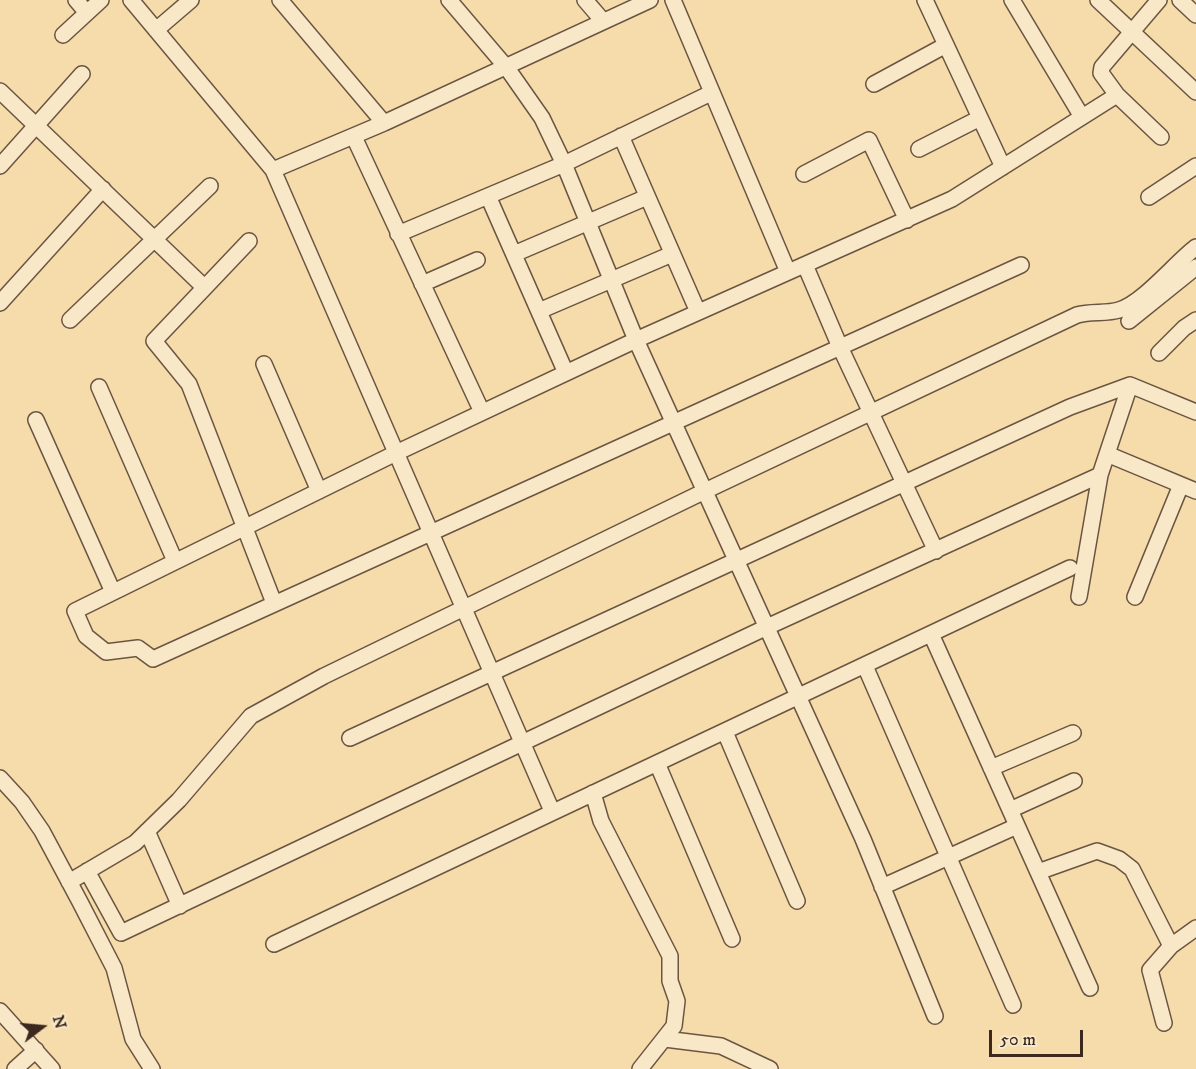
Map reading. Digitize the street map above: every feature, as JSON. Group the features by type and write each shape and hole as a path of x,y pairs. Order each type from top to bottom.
{"street":[{"path":"76,0 87,13"},
{"path":"63,35 101,0"},
{"path":"131,0 273,170 552,812"},
{"path":"156,30 191,0"},
{"path":"280,0 384,123"},
{"path":"449,0 507,68 542,118 564,164 636,340 799,698 882,887 935,1016"},
{"path":"585,0 603,21"},
{"path":"273,170 354,137 650,0"},
{"path":"673,0 788,272"},
{"path":"925,0 1003,167"},
{"path":"1012,0 1082,117"},
{"path":"1098,0 1196,92"},
{"path":"1159,0 1102,67 1104,80 1161,137"},
{"path":"1180,0 1196,15"},
{"path":"874,84 946,45"},
{"path":"0,166 82,74"},
{"path":"0,91 204,287"},
{"path":"398,234 564,164 711,93"},
{"path":"1021,265 430,531 153,659 138,648 106,652 86,636 75,610 482,412 636,340 952,199 1117,95"},
{"path":"919,149 980,118"},
{"path":"621,136 698,312"},
{"path":"354,137 482,412"},
{"path":"804,174 869,140 907,220"},
{"path":"1149,196 1196,166"},
{"path":"70,320 210,186"},
{"path":"0,303 103,189"},
{"path":"489,196 566,373"},
{"path":"514,254 647,196"},
{"path":"249,241 154,341 189,384 274,603"},
{"path":"69,882 135,843 179,800 251,716 324,676 705,491 1077,315 1092,311 1120,310 1140,296 1196,247"},
{"path":"539,311 672,254"},
{"path":"422,284 477,260"},
{"path":"805,265 840,347 936,551"},
{"path":"1129,321 1196,267"},
{"path":"1159,353 1184,328 1196,320"},
{"path":"264,364 319,491"},
{"path":"350,738 1070,407 1130,385 1196,412"},
{"path":"1079,597 1100,475 1130,385"},
{"path":"99,387 176,561"},
{"path":"36,420 113,592"},
{"path":"1107,454 1196,491"},
{"path":"87,871 121,933 767,627 1100,475"},
{"path":"1135,597 1181,484"},
{"path":"274,944 1070,568"},
{"path":"931,634 1090,988"},
{"path":"865,666 1013,1005"},
{"path":"725,732 797,901"},
{"path":"991,768 1073,734"},
{"path":"657,763 732,939"},
{"path":"0,778 22,802 42,831 114,968 133,1039 152,1069"},
{"path":"1010,810 1074,781"},
{"path":"593,793 601,821 670,956 670,981 677,1001 674,1026 640,1069"},
{"path":"882,887 1017,826"},
{"path":"147,831 180,906"},
{"path":"1038,872 1097,850 1119,859 1132,869 1171,946"},
{"path":"1164,1023 1150,970 1171,946 1196,928"},
{"path":"2,1015 52,1069"},
{"path":"665,1039 721,1046 763,1063 770,1069"},
{"path":"15,1069 36,1050"}]}
